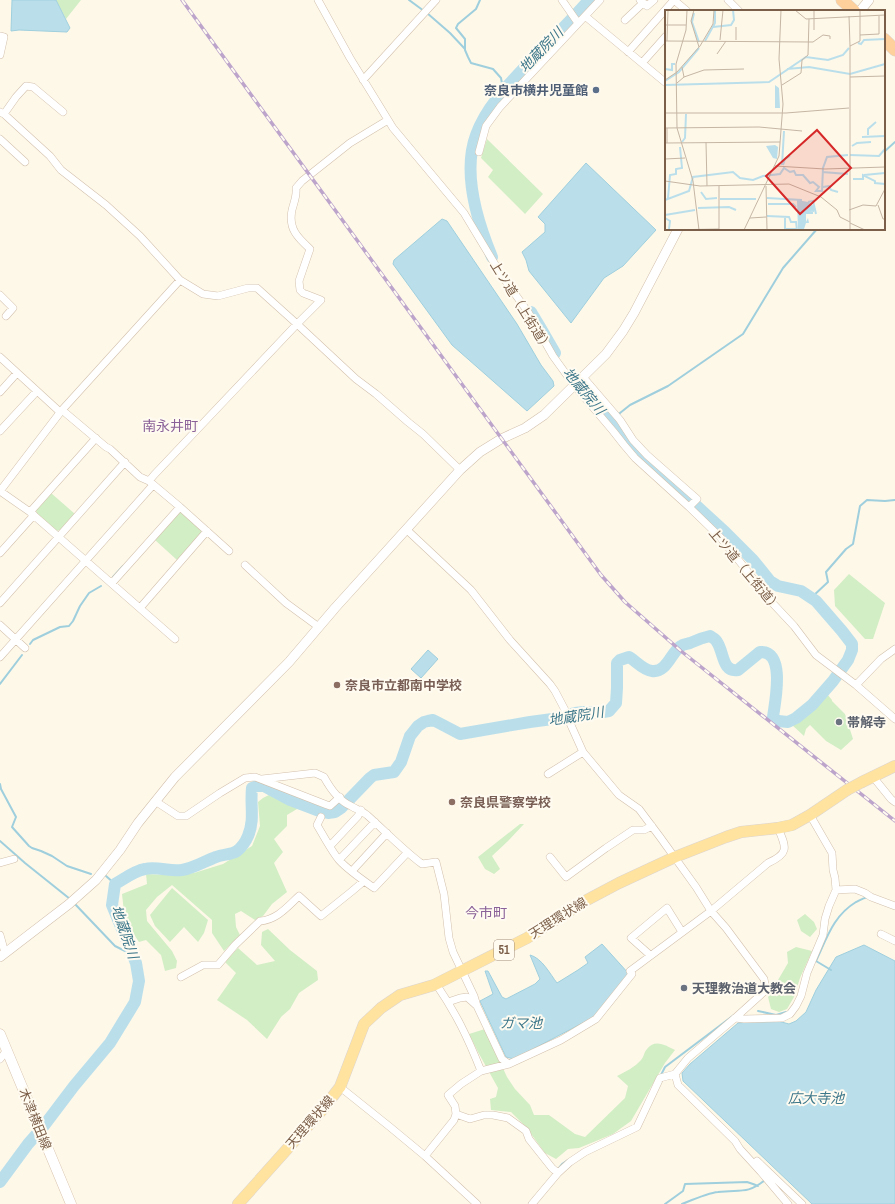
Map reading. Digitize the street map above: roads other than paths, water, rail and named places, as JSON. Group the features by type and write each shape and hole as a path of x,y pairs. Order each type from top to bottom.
{"highway":[{"path":"842,0 853,10"},
{"path":"885,40 895,50"}],"main road":[{"name":"天理環状線","path":"238,1204 323,1109 340,1087 364,1024 381,1008 400,995 436,984 462,971 527,938 585,901 618,883 675,857 741,832 792,825 810,815 847,790 862,782 874,778 895,766"},
{"name":"木津横田線","path":"0,1034 4,1056 33,1113 42,1138 71,1204"}],"street":[{"name":"上ツ道（上街道）","path":"318,0 350,58 388,120 405,143 464,213 502,276 528,312 553,356 574,386 610,426 635,458 692,504 720,537 764,594 794,626 816,655 856,685 895,719"},
{"path":"363,80 436,0"},
{"path":"562,0 576,21"},
{"path":"479,152 486,126 500,107 576,21 585,16 600,0"},
{"path":"626,20 642,1 647,6 654,0"},
{"path":"728,0 738,10"},
{"path":"861,10 869,0"},
{"path":"668,10 677,1 686,10"},
{"path":"628,52 665,13"},
{"path":"585,16 665,82"},
{"path":"0,36 4,37 0,55"},
{"path":"642,63 665,37"},
{"path":"63,112 33,87 26,86 2,113 50,156 61,170 106,205 140,236 180,280 203,294 218,296 248,288 257,288 356,379 423,434 460,470"},
{"path":"0,657 85,561 151,483 159,469 321,300 303,293 300,290 299,281 310,250 297,238 293,230 291,217 297,195 296,188 302,181 350,143 388,120"},
{"path":"0,139 25,162"},
{"path":"2,955 71,902 96,880 120,850 138,823 175,777 289,662 335,608 460,470 480,452 525,428 544,415 606,354 623,331 677,230"},
{"path":"174,639 32,513 0,491 61,411 180,280"},
{"path":"0,295 13,308 6,316"},
{"path":"0,357 37,391 125,462 140,477 151,483 180,507 229,551"},
{"path":"0,392 17,373"},
{"path":"583,377 618,417 633,440 647,455 697,499 692,504"},
{"path":"0,431 37,391"},
{"path":"0,553 96,438"},
{"path":"0,603 125,462"},
{"path":"112,583 180,507"},
{"path":"407,530 471,590 510,640 555,692 565,710 583,752 620,795 639,809 675,857 711,911 726,928 764,979 766,990 688,1058 675,1074 660,1078 637,1127 585,1152 555,1171 532,1204"},
{"path":"140,608 207,531"},
{"path":"245,565 286,603 316,625"},
{"path":"0,625 25,648"},
{"path":"856,685 881,659 895,648"},
{"path":"548,774 583,752"},
{"path":"262,779 315,773 324,777 330,788 350,806 361,810 407,853 422,864 436,862 444,894 449,938 453,952 502,1059 509,1064"},
{"path":"155,801 178,816 186,816 244,778 255,777 326,807 330,806 341,798"},
{"path":"874,778 895,802"},
{"path":"330,846 358,816 361,810"},
{"path":"735,1018 744,1020 782,1018 790,1014 801,996 807,974 823,935 825,918 836,890 835,878 832,870 832,853 810,815"},
{"path":"321,817 317,824 339,860 374,888 407,853"},
{"path":"339,860 375,822"},
{"path":"550,857 566,877 633,830 644,830 652,826"},
{"path":"425,1156 454,1120 456,1114 455,1106 448,1095 461,1084 481,1071 509,1064 561,1040 596,1019 632,974 630,971 711,911 768,862 776,859 784,851 785,845 778,828"},
{"path":"352,870 387,833"},
{"path":"0,863 14,859"},
{"path":"181,977 203,965 218,965 235,945 260,921 266,921 278,914 299,896 321,916 364,880"},
{"path":"836,890 855,889 895,906"},
{"path":"650,955 630,938 667,908 682,932"},
{"path":"881,934 895,941"},
{"path":"0,935 2,955"},
{"path":"436,984 448,1002 470,1042 481,1071"},
{"path":"448,1002 468,997 477,1006"},
{"path":"675,1074 678,1084 735,1141 802,1204"},
{"path":"340,1087 425,1156 477,1204"},
{"path":"456,1114 470,1119 484,1115 508,1118 526,1131 529,1139 555,1171"},
{"path":"735,1141 740,1149 788,1204"}],"water":[{"path":"12,0 56,0 70,28 67,32 11,31"},
{"path":"586,163 656,230 623,266 604,278 571,323 529,271 522,252 545,232 545,224 538,217"},
{"path":"442,219 447,221 517,324 541,365 553,381 554,386 527,411 452,345 393,264 394,260"},
{"path":"428,650 438,659 421,678 411,669"},
{"name":"ガマ池","path":"602,944 629,974 594,1017 514,1059 506,1057 480,1001 493,994 485,971 488,971 502,997 506,999 535,984 540,979 530,955 542,963 557,983 588,963 585,957"},
{"name":"広大寺池","path":"864,945 895,961 895,1204 812,1204 683,1081 682,1073 690,1064 738,1023 774,1020 789,1024 796,1021 806,1012 816,990 836,957"}],"waterway":[{"path":"409,0 424,11"},
{"path":"480,0 476,9 458,24 456,28 465,39 465,50 471,63 493,69 501,78 503,89"},
{"name":"地蔵院川","path":"492,257 481,228 473,197 470,165 476,135 486,115 505,88 589,0"},
{"path":"427,13 450,33 465,49"},
{"path":"885,151 895,142"},
{"path":"611,423 630,405 668,386 743,334 783,268 816,230"},
{"name":"地蔵院川","path":"531,312 555,353"},
{"name":"地蔵院川","path":"0,1182 28,1144 110,1043 135,1002 139,981 136,963 112,905 115,884 141,870 150,868 182,870 237,851 245,842 250,830 252,818 252,788 264,786 290,800 319,811 328,813 335,812 341,808 374,775 394,772 401,762 410,736 418,726 424,722 433,720 460,734 560,718 575,713 598,713 609,711 616,703 617,663 620,660 629,657 646,669 657,671 665,666 677,649 682,645 710,636 717,641 726,665 733,670 738,670 760,652 768,654 773,659 777,678 773,717 778,721 788,722 796,718 812,705 833,681 848,660 852,650 852,644 816,601 801,591 778,586 770,581 753,560 725,532 689,499 644,462 582,387 570,375"},
{"path":"812,597 828,582 826,572 846,549 853,544 860,506 867,500 895,500"},
{"path":"113,577 123,566"},
{"path":"30,644 33,640 60,627 69,626 89,593 101,586"},
{"path":"0,684 22,655"},
{"path":"0,784 1,789 16,817 12,827 29,846 52,856 67,866 91,874"},
{"path":"0,841 70,899"},
{"path":"106,876 115,884"},
{"path":"831,970 816,961 827,936 836,921 848,908 863,898 868,897"},
{"path":"74,903 115,946 125,951 130,951"},
{"path":"758,1011 776,1015 786,1012"},
{"path":"661,1075 665,1067 734,1015"},
{"path":"558,1169 568,1160"},
{"path":"682,1204 714,1193 748,1190 759,1185 765,1180"},
{"path":"665,1204 683,1191 685,1184 747,1182 758,1186"}],"railway":[{"path":"182,0 601,575 625,602 681,651 895,821"}],"place":[{"name":"奈良市横井児童館","path":"596,90"},
{"name":"奈良市立都南中学校","path":"337,685"},
{"name":"帯解寺","path":"839,722"},
{"name":"奈良県警察学校","path":"452,802"},
{"name":"天理教治道大教会","path":"684,988"}],"district":[{"name":"南永井町","path":"170,426"},
{"name":"今市町","path":"486,913"}]}
